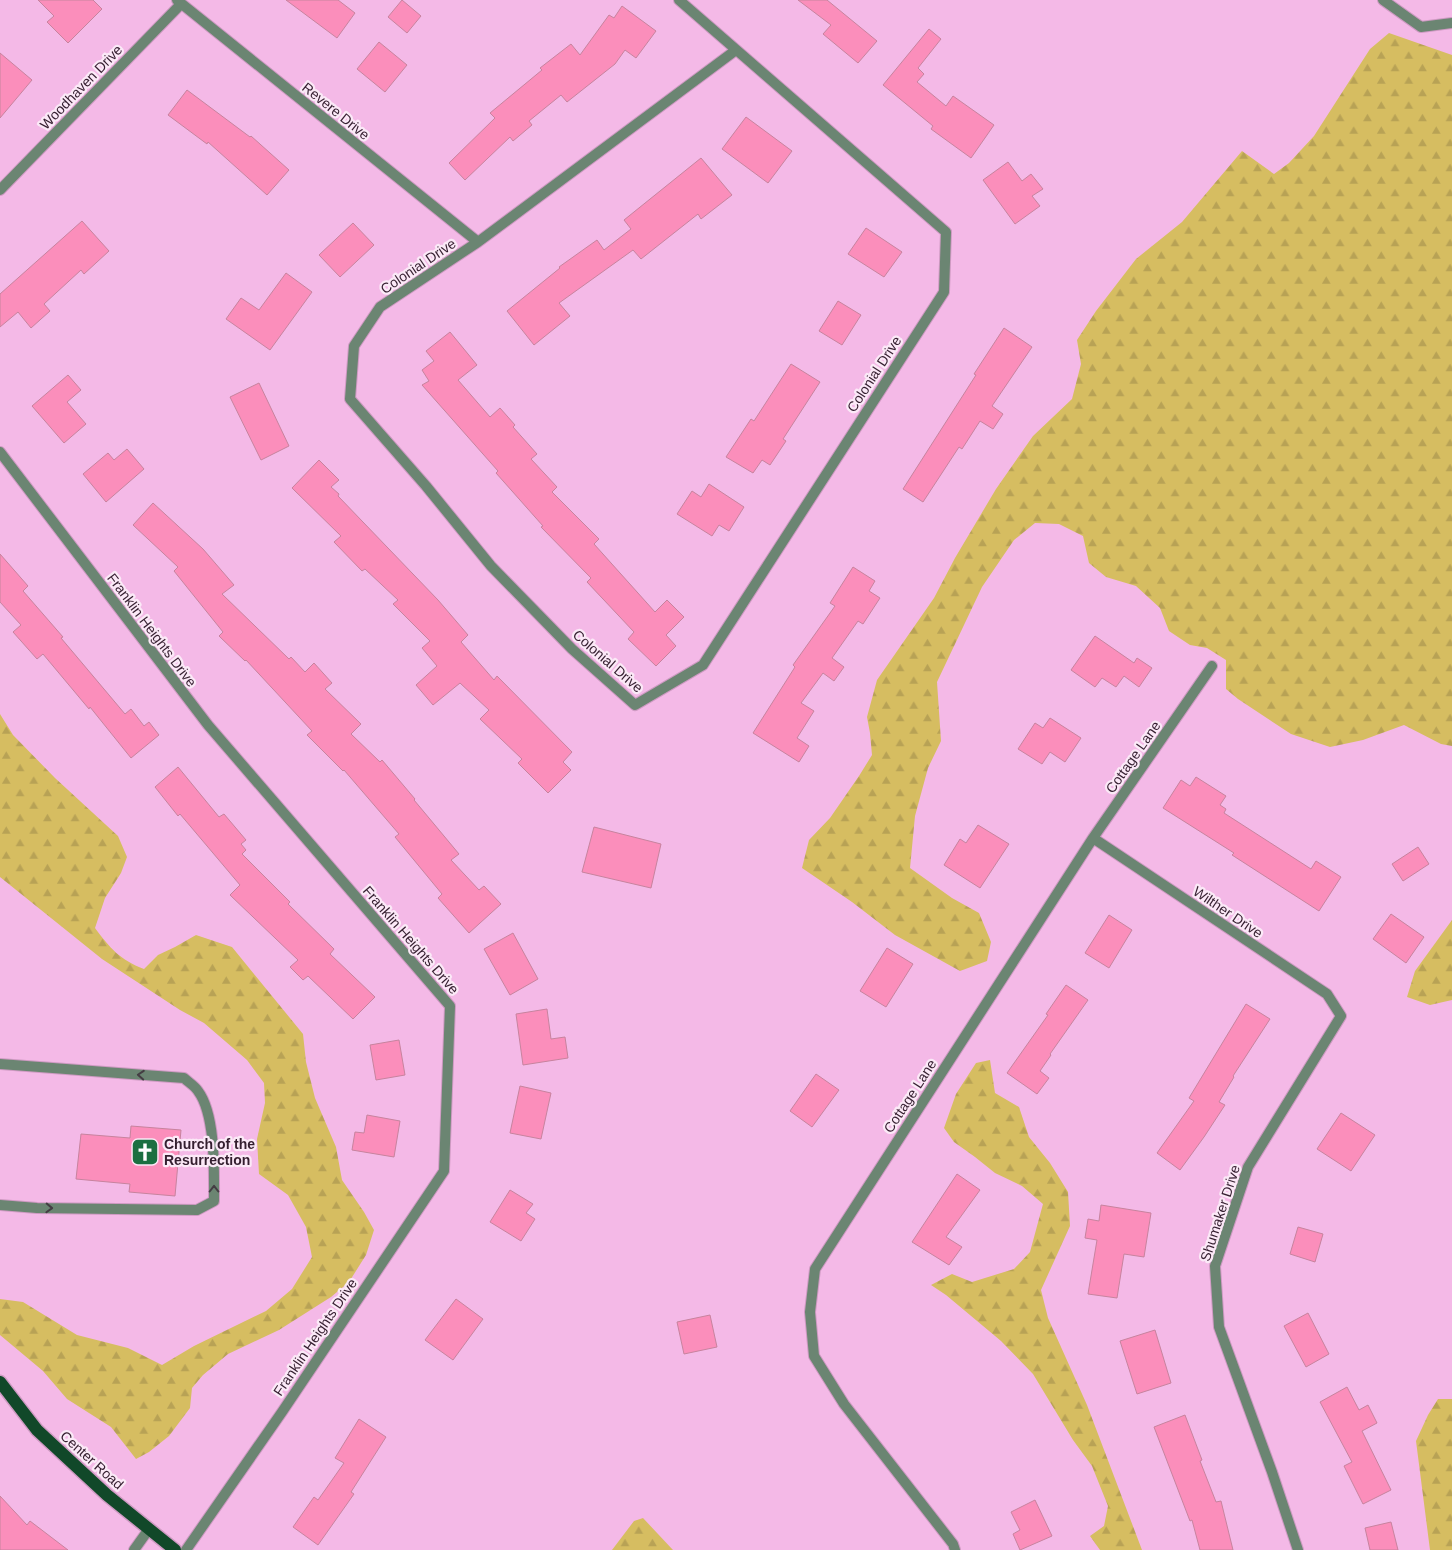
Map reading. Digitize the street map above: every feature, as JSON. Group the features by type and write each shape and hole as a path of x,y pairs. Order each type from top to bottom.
{"main road":[{"name":"Center Road","path":"0,1382 37,1430 107,1495 175,1550"}],"street":[{"name":"Colonial Drive","path":"679,0 946,232 944,292 703,665 635,705 572,649 491,566 426,486 350,399 354,346 380,307 478,242 736,50"},
{"path":"1383,0 1421,27 1452,22"},
{"name":"Woodhaven Drive","path":"0,190 179,2"},
{"name":"Revere Drive","path":"179,2 478,242"},
{"name":"Franklin Heights Drive","path":"0,452 208,726 450,1006 444,1171 282,1412 186,1550"},
{"name":"Cottage Lane","path":"955,1550 953,1544 844,1404 814,1356 810,1312 815,1269 1093,838 1212,666"},
{"name":"Wilther Drive","path":"1093,838 1327,994 1341,1016"},
{"name":"Shumaker Drive","path":"1298,1550 1269,1463 1219,1327 1215,1266 1248,1167 1341,1016"},
{"path":"0,1064 184,1078 198,1091 208,1113 214,1173 214,1201 198,1210 46,1208 0,1205"},
{"path":"134,1550 149,1529"}],"green space":[{"path":"1389,33 1452,55 1452,746 1441,744 1404,725 1363,740 1330,747 1291,734 1226,689 1226,660 1207,648 1190,645 1169,631 1160,608 1136,586 1106,577 1089,563 1083,536 1059,524 1035,523 1014,540 982,587 937,682 941,741 928,768 915,816 910,868 952,898 979,913 991,942 987,961 960,971 895,935 852,902 802,868 809,840 830,818 872,755 867,717 877,680 934,598 955,558 996,489 1033,436 1072,399 1081,364 1077,340 1096,311 1136,259 1182,222 1242,151 1274,174 1289,163 1314,136 1370,49"},
{"path":"0,714 13,735 55,778 118,836 127,857 121,873 105,898 95,928 111,947 128,962 144,969 158,955 196,935 232,947 303,1034 306,1062 315,1098 336,1147 342,1180 374,1230 366,1255 349,1282 331,1297 279,1330 228,1354 203,1375 192,1388 190,1408 169,1436 149,1452 136,1459 111,1427 67,1399 43,1371 0,1335 0,1299 23,1302 77,1335 128,1348 162,1365 194,1346 266,1311 292,1289 312,1257 306,1227 288,1195 259,1174 257,1139 265,1103 264,1083 247,1060 204,1023 180,1010 102,959 0,877"},
{"path":"1452,920 1452,1000 1430,1005 1407,997 1415,971"},
{"path":"990,1060 995,1093 1019,1107 1029,1137 1050,1163 1068,1192 1070,1226 1041,1290 1048,1318 1087,1405 1142,1550 1100,1550 1090,1536 1104,1526 1108,1506 1092,1466 1073,1440 1033,1374 1001,1341 946,1295 931,1285 952,1274 972,1282 1014,1269 1030,1252 1043,1204 1022,1186 995,1173 954,1142 944,1128 956,1094 976,1063"},
{"path":"1438,1399 1452,1399 1452,1550 1430,1550 1416,1441"},
{"path":"643,1518 673,1550 612,1550 634,1521"}],"building":[{"path":"38,0 93,0 102,9 68,43 47,22 54,16"},
{"path":"286,0 338,0 355,13 337,38"},
{"path":"402,0 421,16 407,33 388,17"},
{"path":"798,0 827,0 877,41 858,63 823,34 831,25"},
{"path":"622,6 656,31 636,58 625,50 615,64 567,102 561,95 529,121 532,125 513,141 510,137 465,180 449,163 495,118 490,113 542,70 540,68 571,44 580,55 609,15 614,18"},
{"path":"929,29 941,39 918,68 924,74 917,82 946,106 953,96 994,125 971,158 931,129 933,126 883,85"},
{"path":"379,42 407,65 385,92 357,69"},
{"path":"0,53 32,80 0,118"},
{"path":"187,90 251,136 289,170 267,195 208,142 207,144 168,115"},
{"path":"746,117 792,151 768,183 722,149"},
{"path":"701,158 732,195 701,219 698,214 641,259 633,250 559,303 570,316 534,345 507,311 559,267 597,240 604,250 631,229 624,220"},
{"path":"1008,162 1022,181 1031,174 1043,189 1032,196 1040,206 1015,224 983,180"},
{"path":"82,221 109,251 84,274 81,270 44,304 50,311 31,328 18,312 0,327 0,294"},
{"path":"353,223 374,245 340,277 319,255"},
{"path":"866,228 902,252 884,277 848,254"},
{"path":"286,273 312,292 270,350 226,319 241,298 259,310"},
{"path":"838,301 861,315 842,345 819,331"},
{"path":"1004,328 1032,347 992,406 1003,414 993,429 980,421 962,449 959,447 923,502 903,489"},
{"path":"450,332 477,365 458,380 490,417 500,408 515,425 513,427 537,454 531,459 557,487 552,492 599,539 594,544 655,612 667,600 684,617 666,635 676,646 656,666 628,639 634,632 587,582 591,578 541,527 543,526 496,473 498,471 422,385 429,381 422,370 434,361 426,351"},
{"path":"791,364 820,382 783,439 786,441 770,465 762,460 753,473 726,457 751,419 754,421"},
{"path":"68,375 81,390 67,402 86,424 64,443 32,406"},
{"path":"259,383 289,446 261,460 230,397"},
{"path":"127,449 144,469 106,502 83,474 108,453 114,460"},
{"path":"319,460 339,480 331,487 339,494 338,496 438,600 468,635 461,642 494,680 497,676 572,752 563,762 571,770 548,793 518,763 522,759 480,719 489,710 460,683 433,705 416,685 437,666 422,648 430,641 393,604 398,600 365,569 362,571 334,542 341,536 292,488"},
{"path":"709,484 744,507 729,531 719,525 712,536 677,514 692,491 701,497"},
{"path":"153,503 203,549 234,585 222,594 305,672 314,663 332,683 325,689 361,724 351,734 380,762 382,760 459,854 451,860 479,890 484,886 501,904 469,933 438,898 442,894 395,837 399,834 344,770 307,735 312,731 246,660 219,636 223,632 174,571 178,567 133,525"},
{"path":"0,554 28,586 23,591 125,714 131,709 144,726 149,722 159,735 131,758 90,707 89,709 43,654 37,659 13,632 21,625 0,602"},
{"path":"853,567 875,581 869,591 880,598 863,624 858,621 832,658 844,667 834,681 823,673 801,703 814,711 797,738 809,746 799,762 753,733 795,667 793,665 835,606 830,603"},
{"path":"1095,636 1134,663 1137,658 1152,668 1139,687 1124,676 1116,687 1102,678 1095,687 1071,670"},
{"path":"1050,718 1081,738 1065,762 1050,752 1042,764 1018,749 1035,723 1043,728"},
{"path":"178,767 219,817 224,814 246,840 241,844 246,850 242,854 290,902 288,904 334,949 330,954 375,997 353,1019 308,976 303,980 290,967 298,960 230,895 240,885 180,814 178,816 155,787"},
{"path":"1196,777 1226,796 1220,805 1226,809 1224,813 1311,869 1316,861 1341,877 1319,911 1232,855 1234,853 1163,808 1181,780 1190,786"},
{"path":"978,825 1009,844 980,888 944,865 960,839 966,843"},
{"path":"594,827 661,844 651,888 582,872"},
{"path":"1418,847 1429,864 1403,881 1392,864"},
{"path":"1391,914 1424,937 1406,963 1373,939"},
{"path":"1109,915 1132,930 1109,968 1085,953"},
{"path":"513,933 538,979 510,995 484,949"},
{"path":"887,948 913,964 886,1007 860,991"},
{"path":"1066,985 1088,1000 1040,1071 1049,1078 1037,1094 1007,1073 1048,1015 1046,1014"},
{"path":"1246,1004 1270,1019 1233,1076 1219,1102 1225,1105 1180,1170 1157,1153 1194,1101 1189,1098"},
{"path":"547,1009 551,1039 565,1037 568,1058 523,1065 516,1014"},
{"path":"399,1040 405,1075 376,1080 370,1045"},
{"path":"816,1074 839,1090 812,1127 790,1111"},
{"path":"520,1086 551,1093 541,1139 510,1133"},
{"path":"1341,1113 1375,1135 1351,1171 1317,1149"},
{"path":"367,1115 400,1121 394,1157 352,1150 355,1132 364,1133"},
{"path":"131,1126 181,1130 175,1196 129,1192 130,1184 76,1179 81,1134 130,1138"},
{"path":"957,1174 980,1190 946,1237 962,1247 949,1265 912,1242"},
{"path":"510,1190 533,1204 526,1213 535,1219 521,1241 490,1222"},
{"path":"1101,1205 1151,1213 1144,1257 1124,1254 1117,1298 1088,1294 1097,1240 1085,1238 1088,1219 1099,1221"},
{"path":"1298,1227 1323,1234 1315,1262 1290,1254"},
{"path":"456,1299 483,1319 453,1360 425,1340"},
{"path":"1308,1313 1329,1354 1306,1367 1284,1326"},
{"path":"710,1315 717,1347 684,1354 677,1322"},
{"path":"1155,1330 1171,1383 1137,1394 1120,1341"},
{"path":"1347,1387 1359,1410 1368,1405 1377,1423 1362,1431 1391,1490 1363,1504 1344,1466 1352,1462 1320,1402"},
{"path":"1185,1415 1216,1502 1221,1501 1233,1550 1200,1550 1192,1520 1190,1521 1154,1427"},
{"path":"359,1419 386,1437 351,1492 354,1494 318,1545 293,1527 314,1497 318,1500 344,1463 335,1458"},
{"path":"0,1496 27,1525 30,1521 68,1550 0,1550"},
{"path":"1035,1500 1052,1536 1020,1550 1013,1534 1020,1530 1011,1512"},
{"path":"1391,1522 1398,1550 1370,1550 1365,1528"}],"place":[{"name":"Church of the Resurrection","path":"145,1152"}]}
